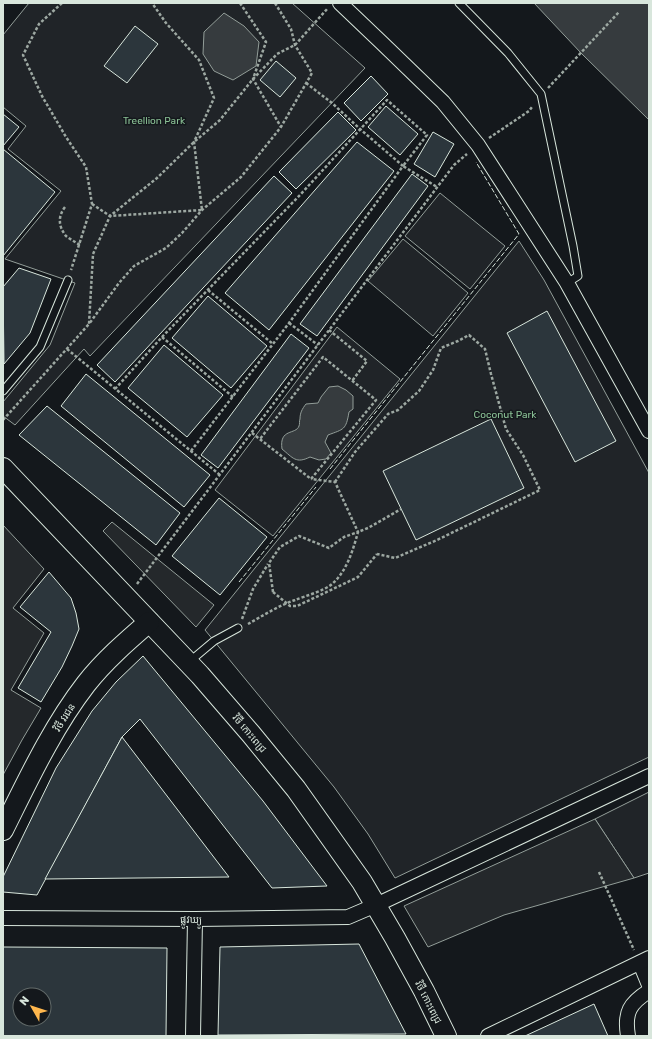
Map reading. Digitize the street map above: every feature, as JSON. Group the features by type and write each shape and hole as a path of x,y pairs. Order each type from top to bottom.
{"main road":[{"name":"វិថី កោះពេជ្រ","path":"3,468 188,663 251,734 296,789 362,882 376,905 424,991 446,1036"},
{"name":"វិថី វរជន","path":"3,830 54,732 86,684 105,662 149,622"}],"street":[{"path":"340,3 443,102 478,145 567,283 649,430"},
{"name":"ផ្លូវឃ្យូ","path":"3,918 195,919 348,917 649,776"},
{"path":"193,1036 195,919"},
{"path":"488,1036 644,960 649,985"},
{"path":"628,1036 626,1027 627,1017 631,1007 638,998 649,990"}],"lane":[{"path":"459,3 508,52 542,94 578,276 567,283"},
{"path":"3,391 40,346 68,280"},
{"path":"188,663 214,641 238,628"}],"path":[{"path":"62,3 39,24 23,55 42,96 86,167 92,204 68,280"},
{"path":"152,3 166,23 199,60 214,98 194,142 202,210"},
{"path":"240,3 266,42 252,79"},
{"path":"3,420 89,324 119,283 134,266 166,248 182,233 202,210 241,177 281,127 312,73 295,45 291,29 275,3"},
{"path":"89,324 93,254 110,216 157,178 194,142 220,120 252,79 277,54 295,45 332,3"},
{"path":"124,596 140,582 454,165 478,145 529,110 542,94 619,12"},
{"path":"252,79 281,127"},
{"path":"306,83 332,103 403,166 437,187"},
{"path":"115,389 162,337 300,196 387,100 427,135 289,323 191,451"},
{"path":"92,204 110,216 202,210"},
{"path":"65,207 61,213 60,225 66,236 80,245"},
{"path":"208,290 273,344"},
{"path":"289,323 318,345"},
{"path":"329,330 367,361 352,381"},
{"path":"269,563 273,592 290,606 297,606 358,577 377,554 395,558 437,540 540,490 523,455 506,429 485,349 469,335 441,348 433,370 419,391 398,410 388,414 355,452 335,482"},
{"path":"162,337 233,397"},
{"path":"67,349 220,475"},
{"path":"260,439 323,358 376,400 311,479"},
{"path":"252,433 311,479 335,482"},
{"path":"238,628 294,600 331,585 342,571 352,552 358,532 335,482"},
{"path":"238,628 247,609 253,589 280,547 299,536 329,548 344,537 368,528 401,509"},
{"path":"599,872 633,949"}],"green space":[{"name":"Treellion Park","path":"29,3 292,3 365,68 90,356 84,349 15,425 3,416 3,402 50,345 75,283 5,259 61,191 8,149 26,126 3,107 3,35"},
{"path":"440,193 505,246 470,289 405,236"},
{"path":"403,239 468,293 433,336 368,281"},
{"name":"Coconut Park","path":"519,241 544,280 649,473 649,757 395,878 368,834 334,787 205,630"},
{"path":"337,327 400,379 273,536 215,490"},
{"path":"649,792 649,873 634,878 595,819"}],"shaded area":[{"path":"534,3 649,3 649,120 581,53"},
{"path":"224,13 244,26 259,42 256,66 233,80 214,71 203,54 204,32"},
{"path":"338,386 353,396 353,409 349,412 345,426 341,430 328,435 325,442 331,453 326,459 319,460 310,457 301,460 295,459 282,449 283,438 288,433 297,429 302,409 306,404 318,403 329,387"},
{"path":"112,522 214,605 196,627 103,531"},
{"path":"3,525 44,569 13,608 44,633 11,690 41,708 3,775"},
{"path":"595,819 634,878 504,915 428,947 404,906"}],"building":[{"path":"135,26 158,44 127,83 104,66"},
{"path":"276,61 296,78 280,97 260,80"},
{"path":"371,76 388,94 361,121 344,103"},
{"path":"386,106 418,134 400,155 368,127"},
{"path":"338,112 356,130 296,189 279,172"},
{"path":"3,114 19,127 3,146"},
{"path":"433,132 454,144 435,177 414,164"},
{"path":"357,142 394,171 269,330 225,293"},
{"path":"3,149 55,192 3,256"},
{"path":"412,174 428,186 317,336 300,324"},
{"path":"274,176 292,193 115,382 97,365"},
{"path":"19,268 51,279 30,333 4,364 3,287"},
{"path":"208,296 267,346 231,388 172,338"},
{"path":"547,311 616,441 575,462 507,333"},
{"path":"291,334 309,348 218,468 201,455"},
{"path":"164,345 223,395 187,437 128,388"},
{"path":"86,374 210,475 184,507 61,406"},
{"path":"47,406 180,513 156,545 19,435"},
{"path":"491,419 524,488 416,540 383,471"},
{"path":"219,498 267,537 220,595 172,556"},
{"path":"49,572 71,598 79,629 62,667 41,702 18,688 51,632 20,607"},
{"path":"143,656 263,801 327,886 272,888 140,719 122,737 37,895 3,892 3,877 56,768 92,711 116,682"},
{"path":"122,737 229,877 45,879"},
{"path":"359,944 406,1034 218,1035 220,947"},
{"path":"3,947 167,948 166,1036 3,1036"},
{"path":"594,1004 608,1036 525,1036"}],"fence":[{"path":"330,469 519,234 476,162"},
{"path":"239,582 316,487"}]}
